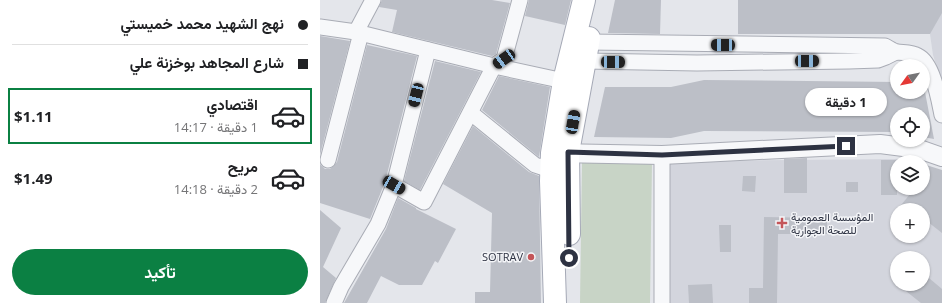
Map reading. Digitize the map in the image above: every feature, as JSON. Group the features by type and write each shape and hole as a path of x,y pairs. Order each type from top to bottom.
{"main road":[{"path":"570,303 560,152 564,81 584,0"},
{"path":"555,303 551,181 586,52 597,0"}],"street":[{"path":"328,160 359,33 374,0"},
{"path":"394,185 424,202 494,66 504,59 519,0"},
{"path":"320,27 359,33 494,66 564,81"},
{"path":"742,45 743,62"},
{"path":"586,52 742,45 877,45 885,46 896,52"},
{"path":"764,45 764,61"},
{"path":"334,303 378,224 394,185 428,50"},
{"path":"586,52 697,63 878,60 896,52 910,52 919,56 926,63 936,90 942,115"},
{"path":"471,113 534,165 544,168 560,152 662,155 880,144 919,149 942,157"},
{"path":"662,155 662,303"}],"shaded area":[{"path":"926,0 942,0 942,83 933,55 930,34 925,34"},
{"name":"المؤسسة العمومية للصحة الجوارية","path":"890,159 890,195 930,195 930,182 942,172 942,303 665,303 667,161"}],"green space":[{"path":"582,162 652,162 650,303 580,303"}],"building":[{"path":"382,0 492,0 510,3 496,54 492,56 392,32 397,10 379,7"},
{"path":"529,0 571,0 565,25 525,16"},
{"path":"615,0 661,0 660,34 608,33"},
{"path":"738,0 942,0 942,13 930,34 738,34"},
{"path":"320,36 350,41 320,155"},
{"path":"367,45 417,56 385,182 370,219 320,203 320,164 325,169 330,169 337,162"},
{"path":"435,61 481,72 420,190 404,181"},
{"path":"499,76 550,87 539,157 482,110"},
{"path":"704,80 890,82 890,99 926,99 928,107 890,107 890,132 704,131 671,138 594,137 605,87 671,87"},
{"path":"930,118 934,139 930,138"},
{"path":"473,126 529,172 539,176 541,303 475,303 475,292 490,292 492,213 443,184"},
{"path":"807,158 807,193 784,193 784,159"},
{"path":"881,160 890,160 890,195 881,195"},
{"path":"930,166 942,170 942,233 930,224 930,203 903,203 909,195 930,195"},
{"path":"743,176 756,176 755,192 742,191"},
{"path":"846,182 858,182 858,192 846,192"},
{"path":"398,198 416,209 456,229 438,263 435,261 422,285 399,285 381,276 367,303 344,303 386,229"},
{"path":"320,210 341,228 323,267 336,278 325,303 320,303"},
{"path":"764,217 827,218 827,234 778,234 777,303 749,303 749,288 763,288"},
{"path":"719,225 731,225 731,252 720,252"},
{"path":"930,279 942,289 942,303 921,303 906,291 930,291"},
{"path":"712,284 713,303 689,303 688,285"}],"place":[{"name":"المؤسسة العمومية للصحة الجوارية","path":"782,223"},
{"name":"SOTRAV","path":"531,257"}],"route":[{"path":"569,258 568,152 662,155 846,146"}]}
